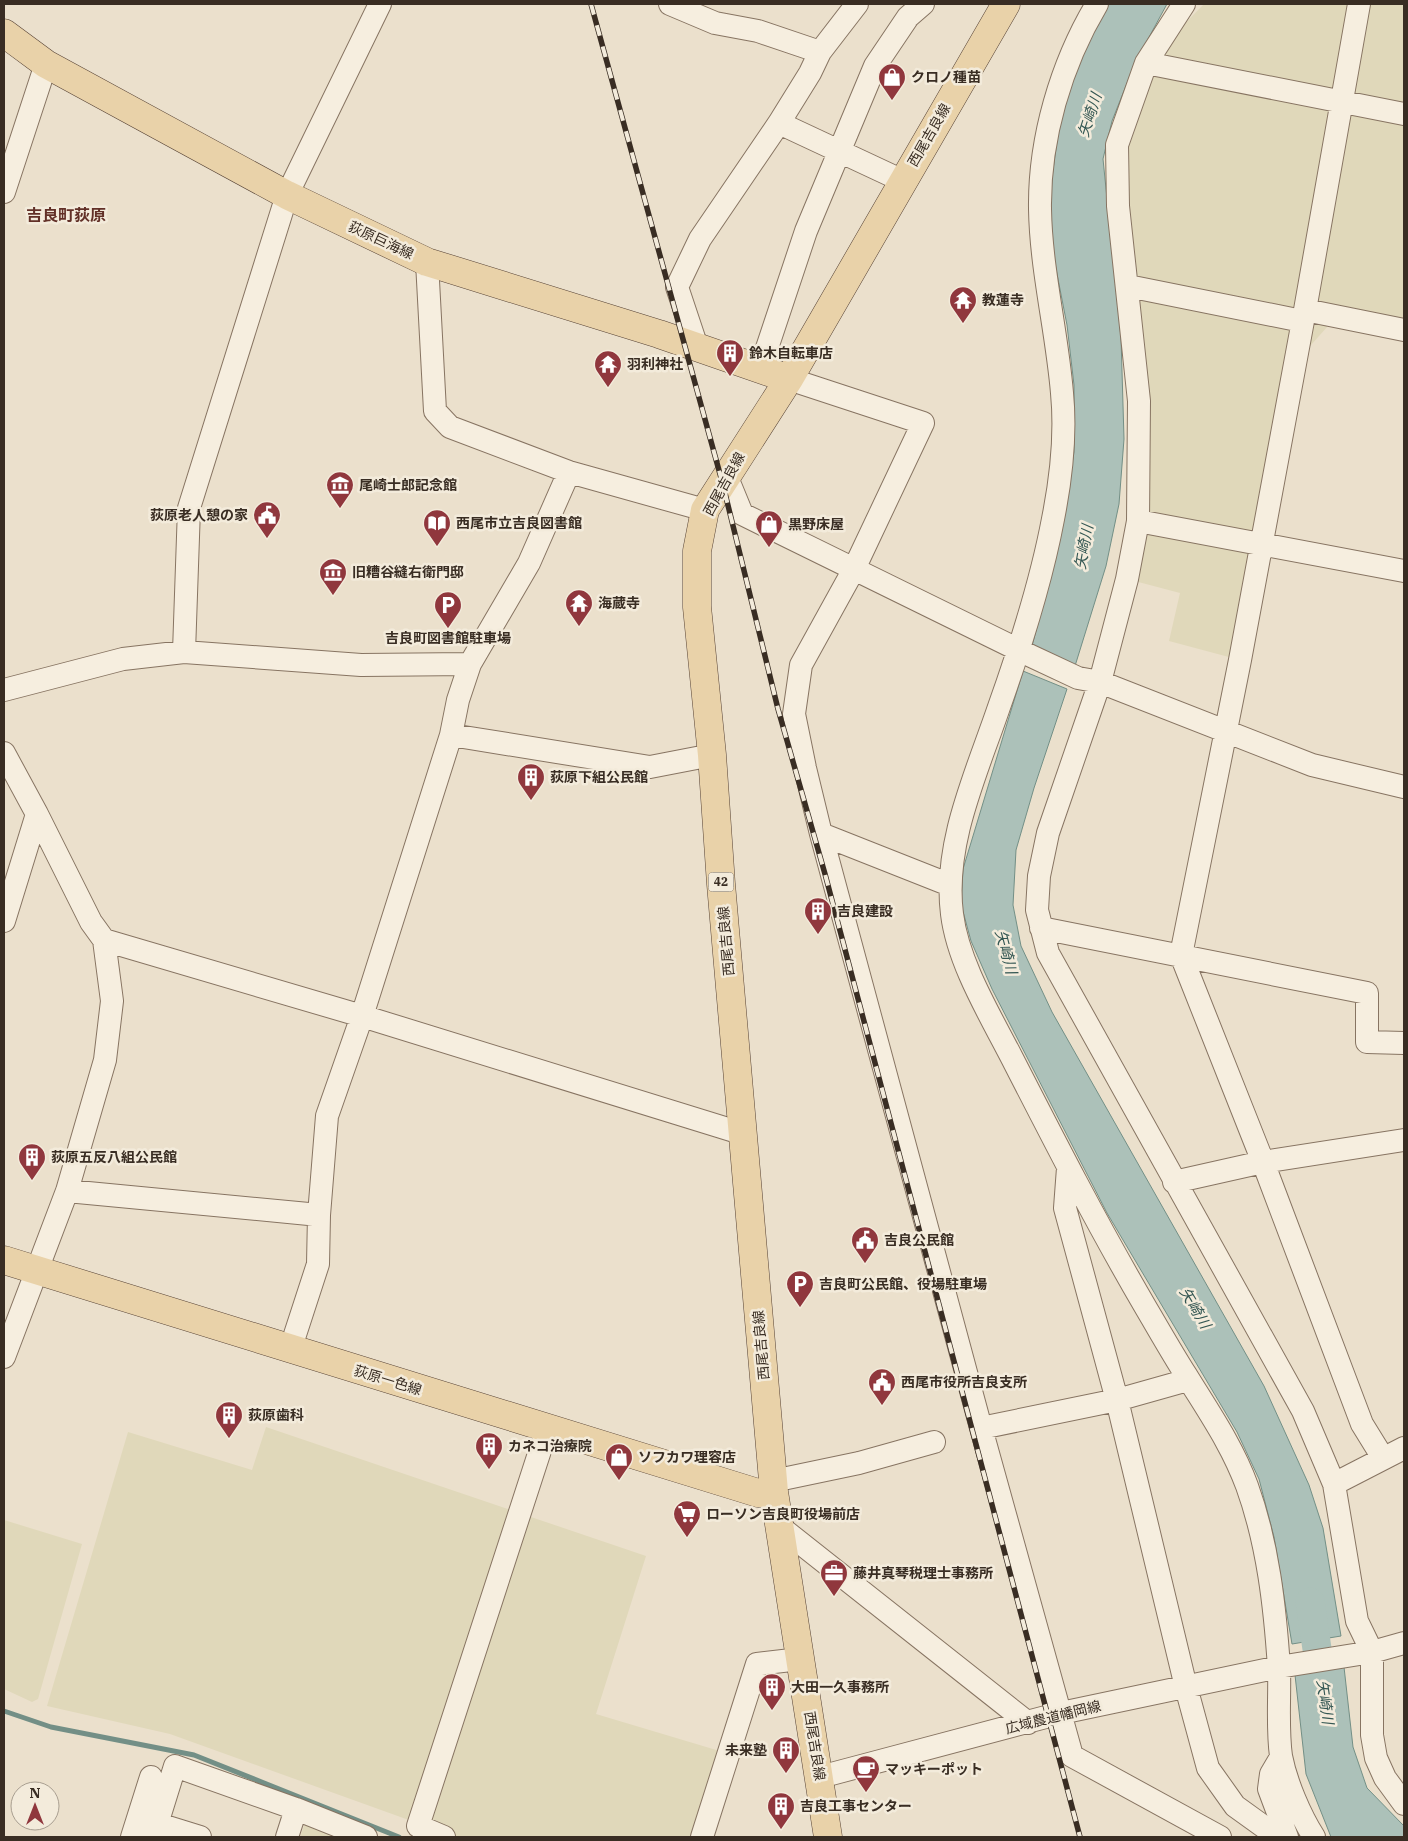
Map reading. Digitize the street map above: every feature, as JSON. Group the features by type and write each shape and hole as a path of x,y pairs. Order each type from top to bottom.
{"main road":[{"name":"西尾吉良線","path":"828,1837 774,1486 721,884 712,755 696,607 697,551 705,510 789,379 1006,4"},
{"name":"荻原巨海線","path":"4,33 46,64 287,195 428,262 697,347 789,379"},
{"name":"荻原一色線","path":"4,1260 290,1350 758,1493 774,1486"}],"street":[{"path":"184,652 189,508 287,195 380,4"},
{"path":"670,4 715,23 758,31 820,52"},
{"path":"697,347 677,287 700,239 779,123 810,73 820,52 857,4"},
{"path":"760,368 806,231 875,66 908,17 922,4"},
{"path":"1097,4 1086,22 1067,66 1053,110 1044,157 1040,207 1062,388 1060,472 1042,573 1025,653 961,819 950,885 955,934 981,998 1068,1168 1188,1380 1207,1406 1229,1445 1246,1485 1262,1535 1283,1666 1281,1757 1302,1818 1314,1837"},
{"path":"1184,4 1146,63 1117,145 1118,206 1139,401 1138,521 1127,579 1089,680 1048,833 1037,895 1041,928 1048,953 1303,1411 1334,1484 1357,1621 1372,1652 1372,1735 1376,1758 1385,1778 1404,1804"},
{"path":"1359,4 1262,542 1181,955 1263,1162 1362,1424 1383,1458"},
{"path":"1146,63 1404,114"},
{"path":"4,192 46,64"},
{"path":"779,123 903,181"},
{"path":"428,262 435,411 450,427 569,472 705,510"},
{"path":"1128,286 1304,316 1404,330"},
{"path":"789,379 923,423 854,569 801,665 794,714 821,834 980,1428 1072,1756 1220,1837"},
{"path":"290,1350 318,1264 319,1215 327,1116 362,1016 451,736 458,700 470,664 529,563 569,472"},
{"path":"726,475 742,514 1025,653 1089,680 1312,765 1404,788"},
{"path":"1138,521 1262,542 1404,571"},
{"path":"4,690 123,659 184,652 360,665 470,664"},
{"path":"451,736 650,767 712,755"},
{"path":"4,753 91,922 104,940 112,1001 105,1060 67,1191 4,1357"},
{"path":"4,921 37,814"},
{"path":"821,834 950,885"},
{"path":"1041,928 1367,993 1367,1042 1404,1043"},
{"path":"104,940 362,1016 744,1134"},
{"path":"1174,1182 1263,1162 1404,1140"},
{"path":"1068,1168 1065,1208 1118,1400 1186,1687 1208,1768 1235,1806 1278,1837"},
{"path":"67,1191 319,1215"},
{"path":"980,1428 1118,1400 1188,1380"},
{"path":"444,1837 418,1826 547,1429"},
{"path":"774,1486 934,1442"},
{"path":"1334,1484 1404,1448"},
{"path":"779,1526 1028,1723"},
{"path":"1372,1652 1404,1643"},
{"name":"広域農道幡岡線","path":"820,1776 1061,1713 1283,1666 1372,1652"},
{"path":"702,1837 756,1664 800,1659"},
{"path":"1281,1757 1271,1774 1269,1789 1287,1837"},
{"path":"200,1837 156,1830 175,1766 296,1809 366,1837"},
{"path":"132,1837 151,1777"},
{"path":"288,1837 296,1809"}],"shaded area":[{"path":"1204,4 1404,4 1404,330 1336,317 1295,363 1240,660 1169,641 1180,593 1127,579 1137,381 1117,171 1146,63"},
{"path":"266,1427 646,1556 596,1714 723,1752 696,1837 456,1837 170,1734 47,1706 128,1432 252,1470"},
{"path":"4,1520 82,1544 38,1699 32,1702 4,1689"},
{"path":"305,1823 343,1837 300,1837"}],"water":[{"path":"1105,4 1167,4 1135,63 1112,121 1103,159 1121,337 1124,439 1119,504 1106,566 1075,666 1032,646 1058,547 1074,452 1074,385 1067,325 1049,233 1052,177 1064,91"},
{"path":"1023,671 1067,689 1034,788 1016,850 1013,905 1021,946 1052,1012 1264,1386 1309,1485 1323,1528 1341,1636 1292,1644 1274,1537 1259,1479 1237,1432 1107,1213 992,989 971,941 961,904 963,869"},
{"path":"1344,1667 1353,1747 1367,1788 1404,1826 1404,1837 1331,1837 1306,1774 1295,1675"}],"waterway":[{"name":"矢崎川","path":"1310,1602 1323,1689"},
{"path":"4,1711 51,1727 194,1755 399,1837"}],"railway":[{"path":"591,4 723,485 778,709 825,874 1080,1837"}],"place":[{"name":"クロノ種苗","path":"892,101"},
{"name":"教蓮寺","path":"963,324"},
{"name":"鈴木自転車店","path":"730,377"},
{"name":"羽利神社","path":"608,388"},
{"name":"尾崎士郎記念館","path":"340,509"},
{"name":"荻原老人憩の家","path":"267,539"},
{"name":"西尾市立吉良図書館","path":"437,547"},
{"name":"黒野床屋","path":"769,548"},
{"name":"旧糟谷縫右衛門邸","path":"333,596"},
{"name":"海蔵寺","path":"579,627"},
{"name":"吉良町図書館駐車場","path":"448,629"},
{"name":"荻原下組公民館","path":"531,801"},
{"name":"吉良建設","path":"818,935"},
{"name":"荻原五反八組公民館","path":"32,1181"},
{"name":"吉良公民館","path":"865,1264"},
{"name":"吉良町公民館、役場駐車場","path":"800,1308"},
{"name":"西尾市役所吉良支所","path":"882,1406"},
{"name":"荻原歯科","path":"229,1439"},
{"name":"カネコ治療院","path":"489,1470"},
{"name":"ソフカワ理容店","path":"619,1481"},
{"name":"ローソン吉良町役場前店","path":"687,1538"},
{"name":"藤井真琴税理士事務所","path":"834,1597"},
{"name":"大田一久事務所","path":"772,1711"},
{"name":"未来塾","path":"786,1774"},
{"name":"マッキーポット","path":"866,1793"},
{"name":"吉良工事センター","path":"781,1830"}],"district":[{"name":"吉良町荻原","path":"66,215"}]}
